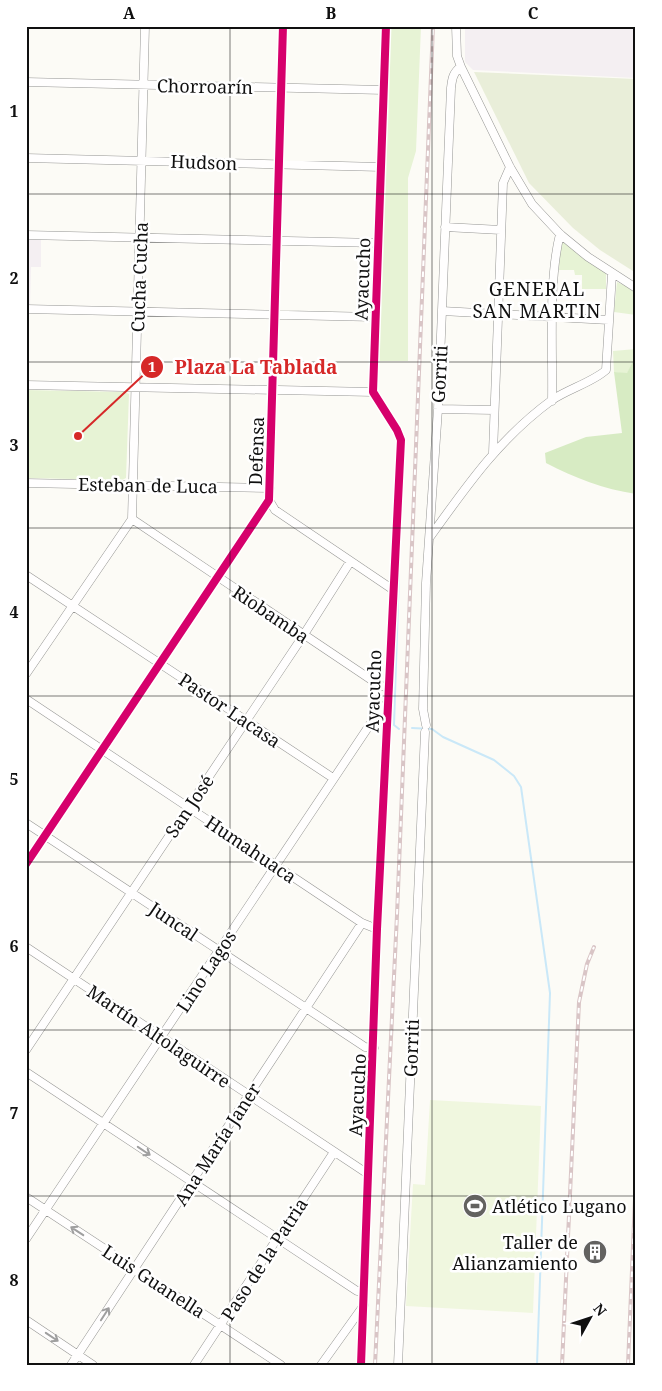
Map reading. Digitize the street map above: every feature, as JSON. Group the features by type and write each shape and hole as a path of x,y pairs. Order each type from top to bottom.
{"street":[{"name":"Cucha Cucha","path":"132,519 145,26"},
{"name":"Defensa","path":"26,864 269,500 283,26"},
{"name":"Ayacucho","path":"361,1365 377,929 400,440 397,430 373,392 386,26"},
{"path":"456,26 457,56 461,67 510,167 532,204 560,234 612,274 636,288"},
{"name":"Gorriti","path":"398,1365 425,729 423,709 426,583 438,409 451,88 453,76 456,70 461,67"},
{"name":"Chorroarín","path":"26,82 384,90"},
{"name":"Hudson","path":"26,158 381,167"},
{"path":"493,453 503,183 510,167"},
{"path":"445,227 501,230"},
{"path":"26,234 378,243"},
{"path":"552,400 556,248 560,234"},
{"path":"430,538 493,453 552,400 603,372 608,367 612,274"},
{"path":"26,309 375,317"},
{"path":"442,311 609,320"},
{"path":"26,385 272,392 373,392"},
{"path":"438,409 494,410"},
{"name":"Esteban de Luca","path":"26,482 270,488"},
{"path":"269,500 275,510 392,589"},
{"path":"26,674 132,519"},
{"name":"Riobamba","path":"132,519 303,636 379,685 388,688"},
{"name":"San José","path":"26,1050 246,722 350,562"},
{"name":"Pastor Lacasa","path":"26,574 246,722 333,778"},
{"name":"Humahuaca","path":"26,699 362,923 377,929"},
{"name":"Lino Lagos","path":"26,1239 333,778 381,708 387,704"},
{"name":"Juncal","path":"26,823 306,1009 365,1047 374,1048"},
{"name":"Ana María Janer","path":"71,1365 362,923"},
{"name":"Martín Altolaguirre","path":"26,947 368,1174"},
{"path":"26,1072 357,1291 364,1291"},
{"name":"Paso de la Patria","path":"194,1365 334,1152"},
{"name":"Luis Guanella","path":"26,1197 281,1365"},
{"path":"320,1365 364,1305"},
{"path":"26,1320 93,1365"}],"shaded area":[{"path":"465,26 636,26 636,78 473,70 465,62"},
{"path":"26,238 41,238 41,267 31,267 30,307 26,307"}],"green space":[{"path":"388,26 421,26 416,151 408,178 408,361 378,361"},
{"path":"474,72 636,79 636,273 600,250 573,228 529,183"},
{"path":"564,241 606,273 606,289 582,289 582,275 575,275 574,270 559,270 560,245"},
{"path":"617,282 636,291 636,315 614,312"},
{"path":"636,349 636,355 627,374 614,372 613,351"},
{"path":"636,355 636,494 590,482 546,463 545,453 586,437 622,433 614,372 627,373"},
{"path":"26,390 125,392 129,394 126,478 122,480 26,478"},
{"name":"Atlético Lugano","path":"430,1100 541,1106 533,1313 406,1306 413,1184 425,1185"}],"waterway":[{"path":"399,573 394,725 399,729"},
{"path":"412,728 432,729 443,737 494,760 514,776 521,787 550,993 537,1365"}],"railway":[{"path":"375,1365 397,915 433,26"},
{"path":"562,1365 579,1002 587,964 594,947"},
{"path":"628,1365 636,1175"}],"cycle path":[{"path":"26,864 269,500 283,26"},
{"path":"361,1365 377,929 401,440 397,430 373,392 386,26"}],"place":[{"name":"Plaza La Tablada","path":"78,436"},
{"name":"Atlético Lugano","path":"475,1206"},
{"name":"Taller de Alianzamiento","path":"595,1252"}],"district":[{"name":"GENERAL SAN MARTIN","path":"537,300"}]}
